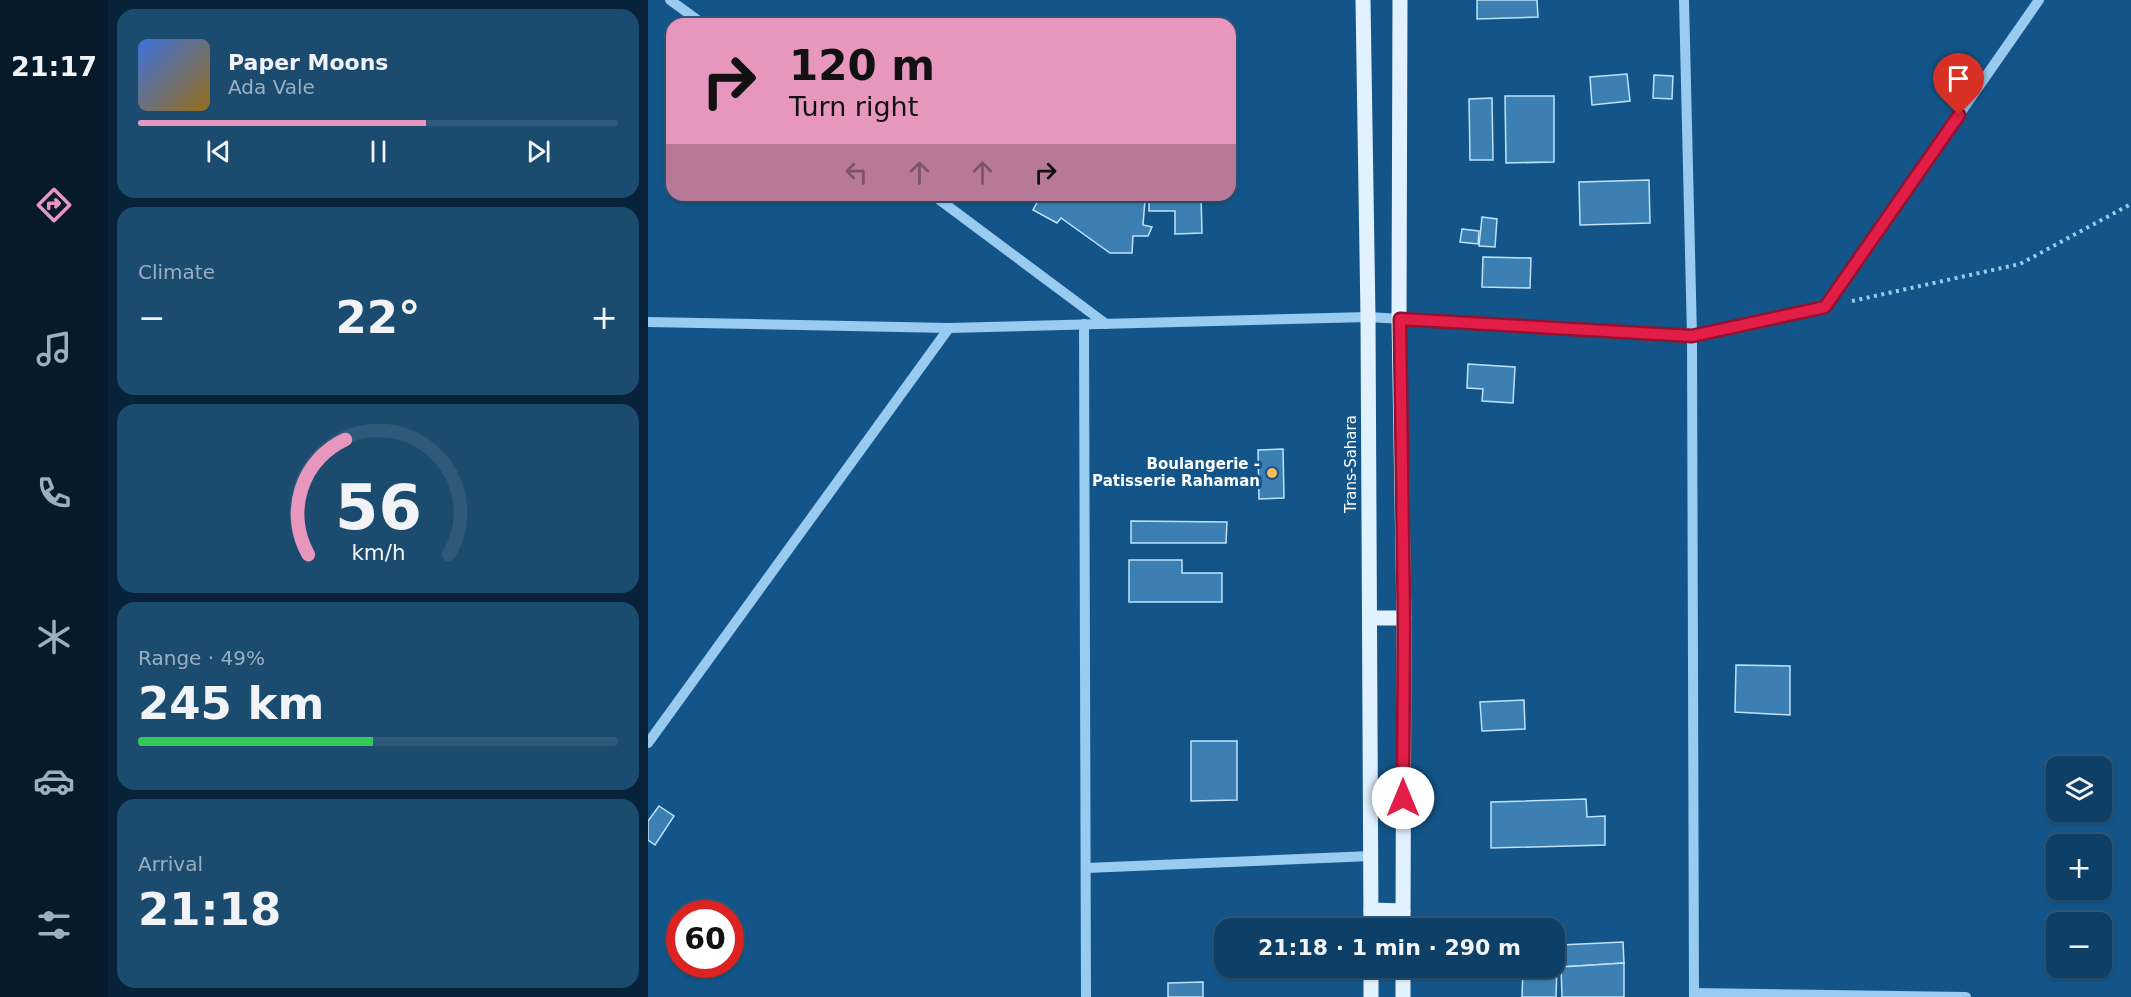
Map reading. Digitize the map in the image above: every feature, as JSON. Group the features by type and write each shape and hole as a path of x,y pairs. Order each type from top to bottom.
{"main road":[{"name":"Trans-Sahara","path":"1363,0 1368,317 1371,918"},
{"path":"1400,0 1400,319 1404,618 1402,918"},
{"path":"1370,618 1404,618"},
{"path":"1371,910 1402,910"},
{"path":"1371,978 1371,997"},
{"path":"1403,978 1404,997"}],"street":[{"path":"670,0 694,18"},
{"path":"1684,0 1692,336 1694,995 1966,997"},
{"path":"648,322 949,328 1368,317 1692,336 1825,307 2038,0"},
{"path":"941,201 1107,324"},
{"path":"1084,324 1086,997"},
{"path":"648,743 949,328"},
{"path":"1086,868 1371,856"}],"path":[{"path":"1825,307 2020,264 2131,204"}],"building":[{"path":"1477,0 1537,0 1538,17 1477,19"},
{"path":"1627,74 1630,101 1592,105 1590,77"},
{"path":"1654,75 1673,76 1672,99 1653,98"},
{"path":"1505,96 1554,96 1554,162 1506,163"},
{"path":"1492,98 1493,160 1470,160 1469,99"},
{"path":"1649,180 1650,223 1580,225 1579,182"},
{"path":"1038,201 1145,201 1143,225 1152,227 1148,236 1133,236 1132,253 1110,253 1061,218 1057,223 1033,210"},
{"path":"1149,201 1201,201 1202,233 1175,234 1175,211 1149,211"},
{"path":"1482,217 1497,219 1495,247 1479,246"},
{"path":"1462,229 1479,231 1478,244 1460,242"},
{"path":"1483,257 1531,258 1530,288 1482,287"},
{"path":"1468,364 1515,367 1513,403 1482,401 1483,389 1467,388"},
{"path":"1283,449 1284,498 1259,499 1258,450"},
{"path":"1131,521 1227,522 1226,543 1131,543"},
{"path":"1129,560 1182,560 1182,573 1222,573 1222,602 1129,602"},
{"path":"1736,665 1790,666 1790,715 1735,712"},
{"path":"1524,700 1525,729 1482,731 1480,702"},
{"path":"1191,741 1237,741 1237,800 1191,801"},
{"path":"1586,799 1587,817 1605,816 1605,845 1491,848 1491,802"},
{"path":"659,806 674,816 655,845 648,840 648,821"},
{"path":"1623,942 1624,963 1565,967 1565,945"},
{"path":"1624,963 1624,997 1562,997 1561,978 1565,978 1565,967"},
{"path":"1523,978 1557,978 1556,997 1522,997"},
{"path":"1203,982 1203,997 1168,997 1168,983"}],"place":[{"name":"Boulangerie - Patisserie Rahaman","path":"1272,473"}],"route":[{"path":"1403,798 1404,618 1400,319 1692,336 1825,307 1959,115"}]}
